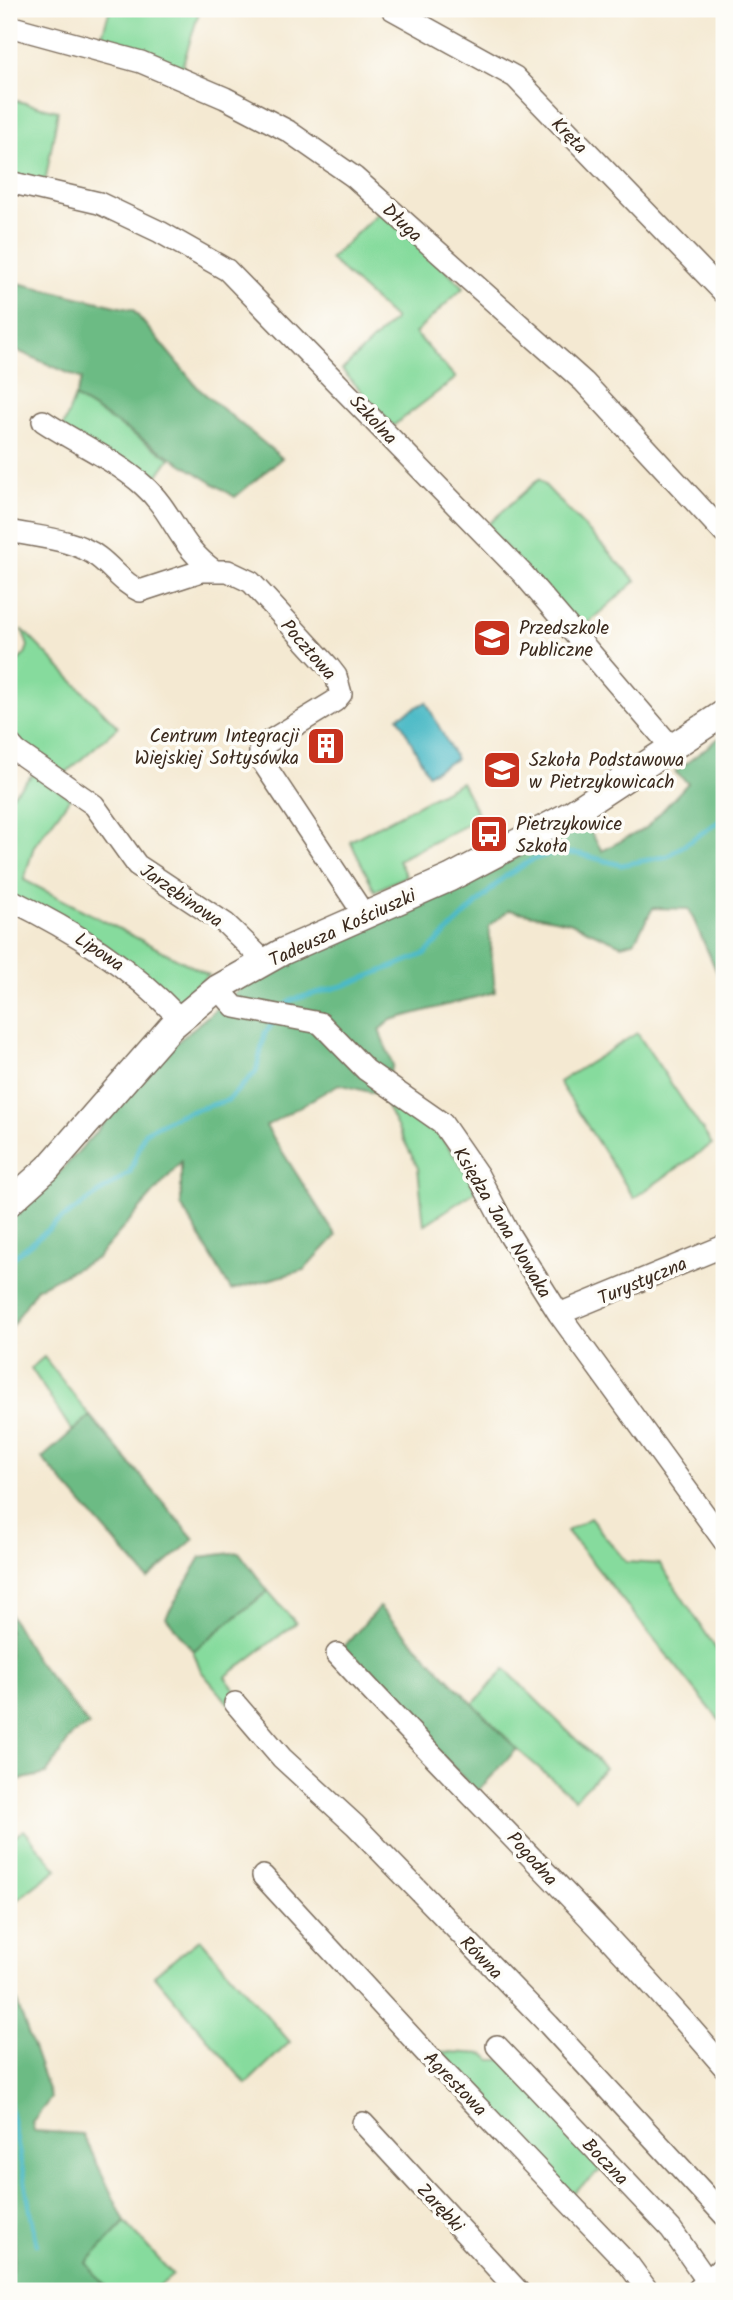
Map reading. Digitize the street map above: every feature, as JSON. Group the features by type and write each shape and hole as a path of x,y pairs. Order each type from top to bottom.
{"street":[{"name":"Kręta","path":"391,9 515,77 724,293"},
{"name":"Długa","path":"9,26 141,62 225,98 288,131 354,177 584,383 724,533"},
{"name":"Szkolna","path":"9,182 99,203 160,232 227,270 523,574 673,749"},
{"path":"43,421 143,485 164,509 195,559 215,571"},
{"name":"Pocztowa","path":"9,531 73,545 97,556 125,584 140,591 201,572 228,570 251,582 337,676 341,694 335,701 268,742 260,749 260,758 365,916"},
{"name":"Tadeusza Kościuszki","path":"9,1203 48,1168 180,1019 218,988 265,962 450,878 571,814 724,713"},
{"name":"Jarzębinowa","path":"9,743 16,751 94,805 137,865 226,924 265,962"},
{"name":"Lipowa","path":"9,899 60,923 109,954 149,986 180,1019"},
{"name":"Księdza Jana Nowaka","path":"218,988 235,1007 320,1023 366,1070 442,1123 478,1175 510,1236 559,1314 724,1541"},
{"name":"Turystyczna","path":"559,1314 724,1246"},
{"name":"Pogodna","path":"337,1654 417,1740 515,1837 606,1938 674,2008 724,2067"},
{"name":"Równa","path":"235,1703 282,1758 355,1825 549,2025 724,2215"},
{"name":"Agrestowa","path":"264,1876 427,2054 629,2265 648,2291"},
{"name":"Boczna","path":"497,2046 671,2229 708,2284"},
{"name":"Zarębki","path":"363,2123 519,2291"}],"green space":[{"path":"110,9 203,9 199,12 183,64 186,77 99,45"},
{"path":"9,99 58,111 45,183 9,175"},
{"path":"381,210 464,287 415,333 456,378 393,426 342,370 395,319 330,259"},
{"path":"9,281 133,310 199,389 282,458 235,497 75,397 82,379 9,347"},
{"path":"75,397 170,458 151,485 62,429"},
{"path":"539,479 636,581 581,629 486,526"},
{"path":"22,629 118,727 60,778 9,736 9,670 25,654 28,646"},
{"path":"724,734 724,988 689,909 653,908 634,942 621,945 569,922 509,910 489,926 495,992 391,1020 379,1030 393,1065 381,1095 339,1084 266,1126 336,1236 304,1270 231,1290 181,1205 181,1162 97,1258 37,1288 9,1331 9,1220 59,1173 176,1043 242,987 273,970 448,893 585,823 602,851 646,828 688,783 675,772"},
{"path":"35,772 70,798 34,846 24,880 209,975 172,1006 9,895 9,798"},
{"path":"461,782 480,818 398,860 406,876 375,891 350,841"},
{"path":"637,1033 712,1144 634,1198 559,1082"},
{"path":"384,1087 437,1133 476,1191 424,1225 418,1168 381,1095"},
{"path":"44,1357 90,1416 72,1431 31,1368"},
{"path":"90,1416 194,1539 148,1579 42,1458"},
{"path":"590,1518 626,1562 660,1564 724,1661 724,1726 567,1531"},
{"path":"239,1552 268,1591 193,1651 166,1617 201,1557"},
{"path":"268,1591 296,1623 225,1677 239,1695 229,1704 201,1671 193,1651"},
{"path":"379,1607 517,1749 477,1792 341,1650"},
{"path":"9,1613 36,1660 89,1725 73,1734 46,1774 9,1782"},
{"path":"505,1669 605,1768 575,1799 517,1749 473,1704"},
{"path":"24,1830 57,1869 9,1906 9,1841"},
{"path":"200,1939 290,2042 246,2084 154,1975"},
{"path":"9,1980 51,2098 32,2122 34,2131 83,2134 125,2222 86,2263 109,2291 9,2291 15,2248 9,2211"},
{"path":"431,2051 484,2054 491,2060 504,2060 606,2166 568,2197"},
{"path":"125,2222 173,2275 153,2291 109,2291 86,2263"}],"water":[{"path":"426,702 456,759 428,774 398,717"}],"waterway":[{"path":"283,1009 291,1000 346,985 425,954 504,877 532,860 556,852 580,854 621,865 668,856 724,818"},
{"path":"9,1261 60,1220 130,1172 145,1132 179,1115 228,1100 256,1072 265,1033 275,1020"},
{"path":"9,2101 37,2244"}],"place":[{"name":"Przedszkole Publiczne","path":"492,638"},
{"name":"Centrum Integracji Wiejskiej Sołtysówka","path":"326,746"},
{"name":"Szkoła Podstawowa w Pietrzykowicach","path":"502,770"},
{"name":"Pietrzykowice Szkoła","path":"489,834"}]}
